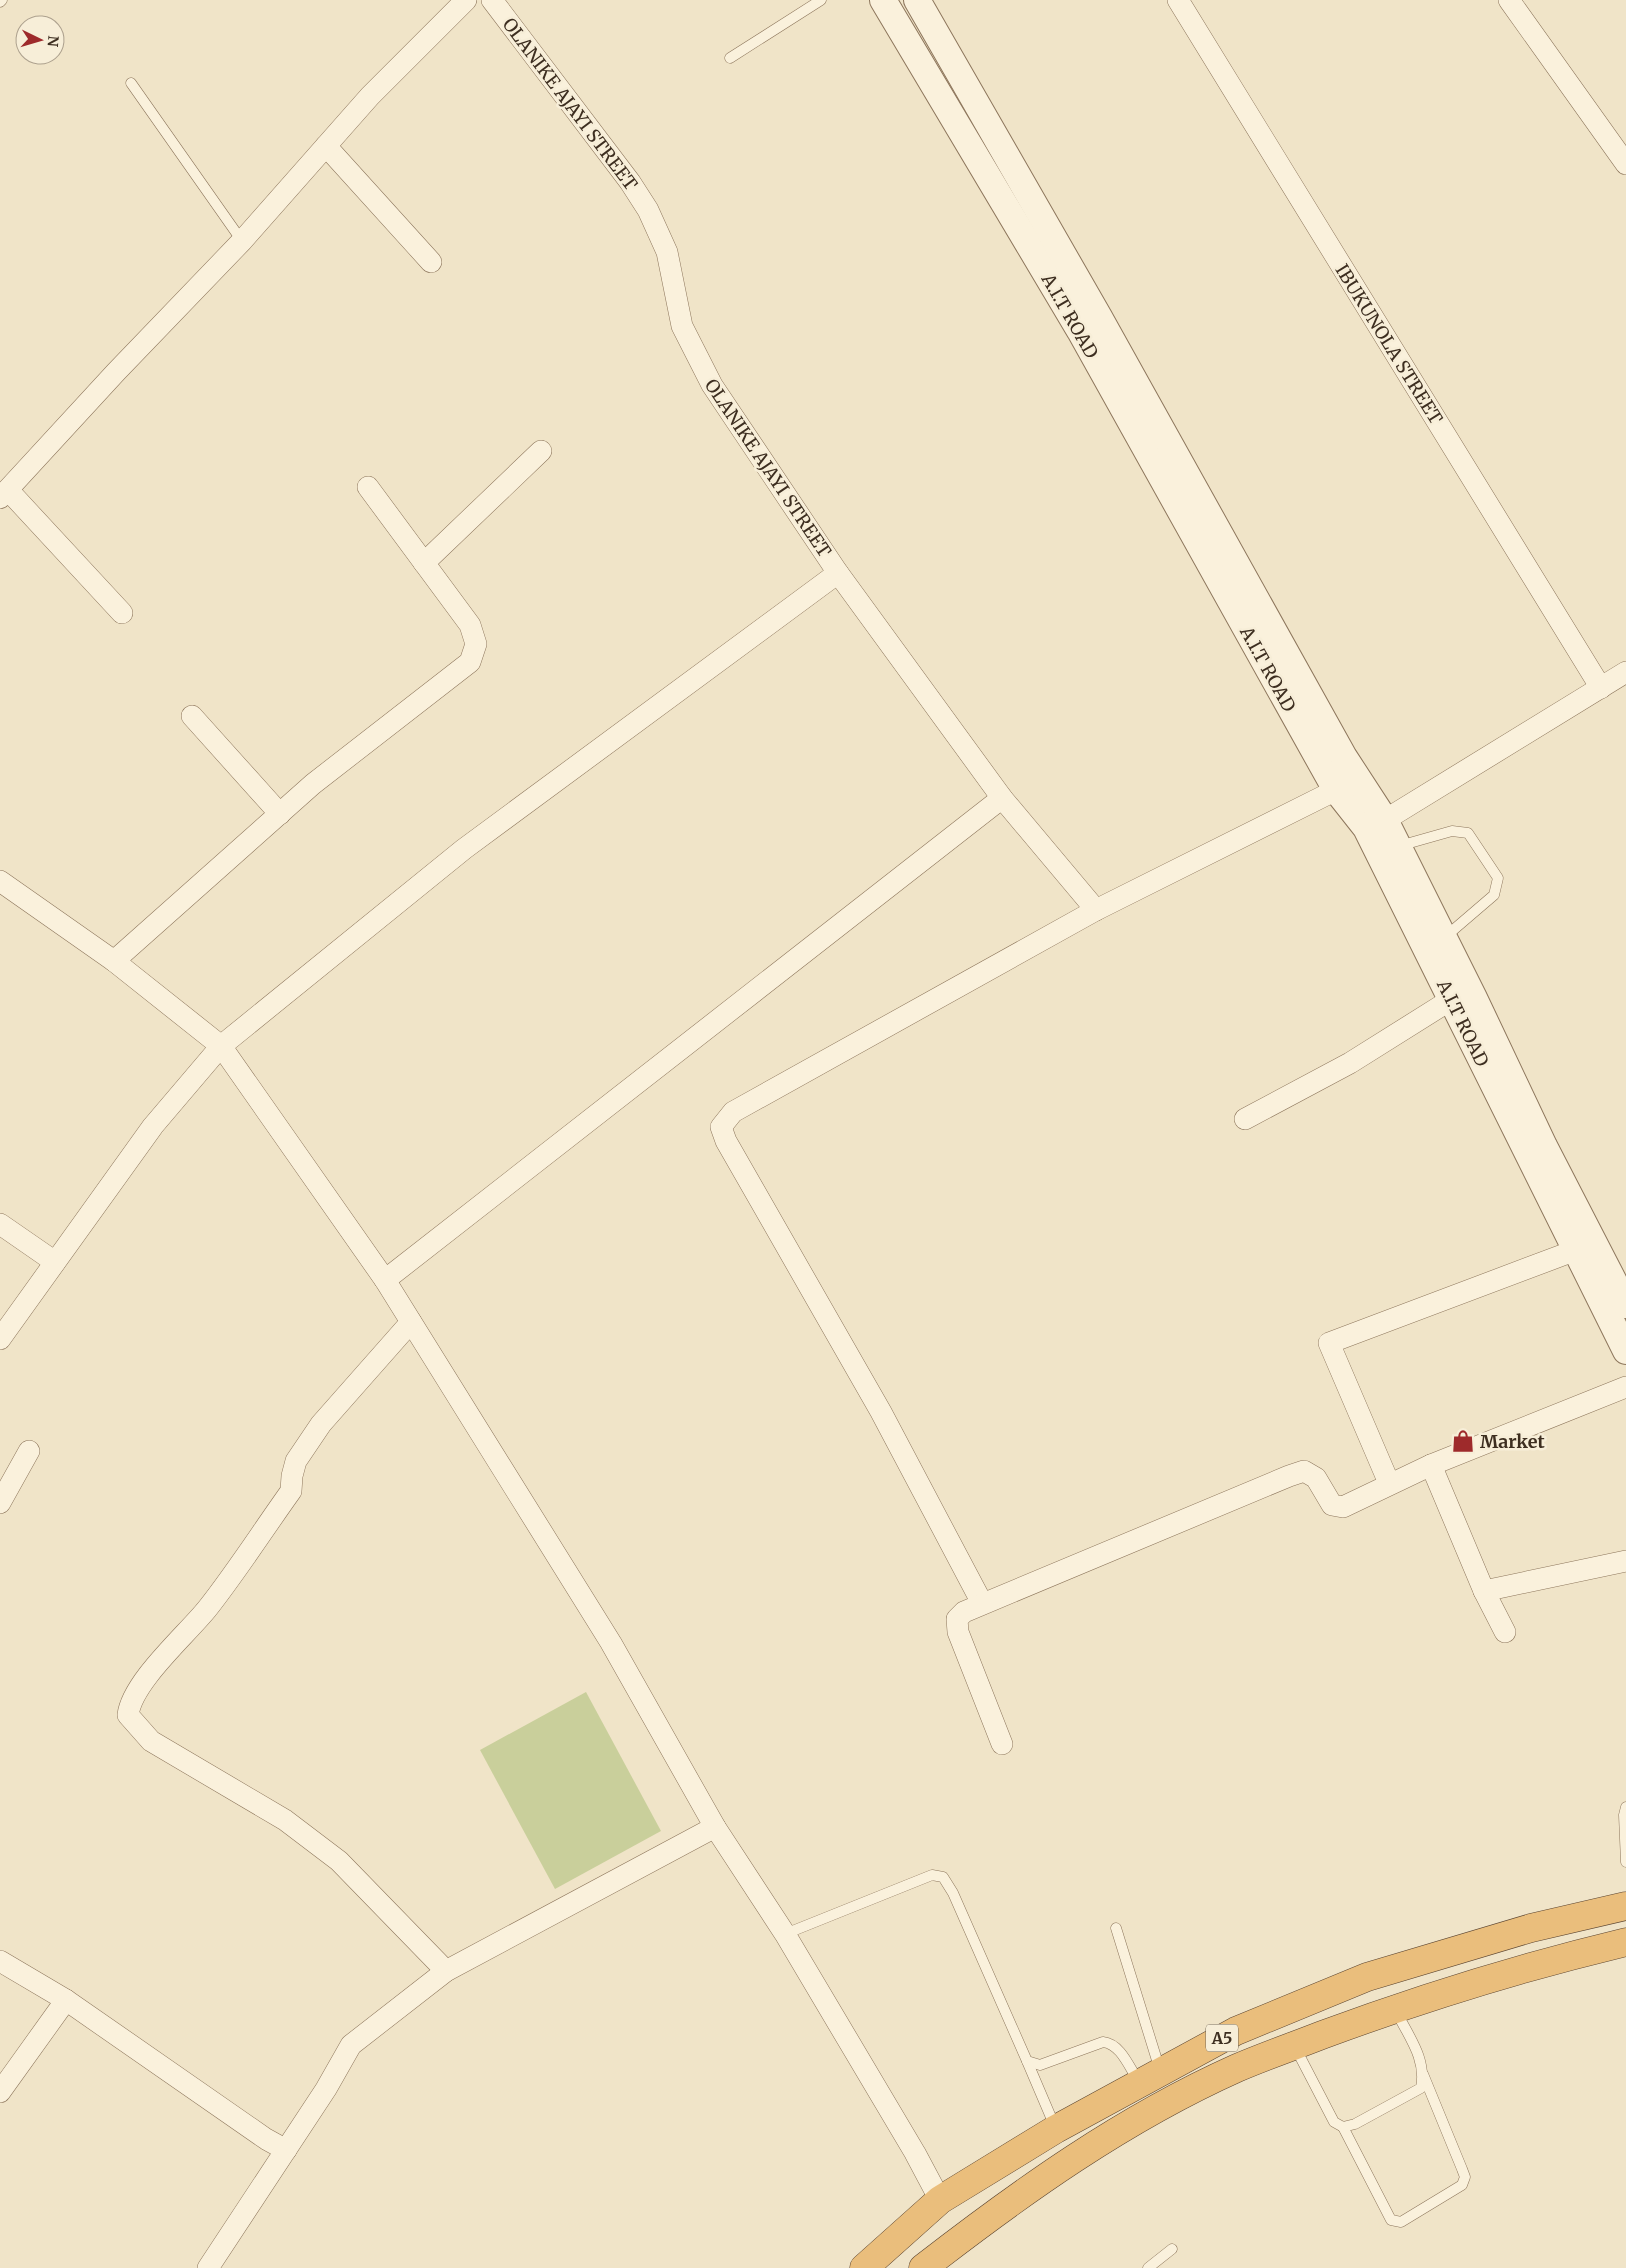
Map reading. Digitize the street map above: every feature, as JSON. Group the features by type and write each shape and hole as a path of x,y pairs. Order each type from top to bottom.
{"highway":[{"name":"A5","path":"864,2268 940,2200 1056,2129 1236,2031 1368,1977 1531,1928 1626,1906"},
{"name":"A5","path":"923,2268 1053,2172 1137,2120 1237,2068 1394,2008 1532,1965 1626,1942"}],"street":[{"path":"122,613 4,494 116,372 242,241 370,96 466,0"},
{"name":"OLANIKE AJAYI STREET","path":"492,0 630,182 648,210 667,252 682,326 712,385 838,574 1002,798 1096,910"},
{"name":"A.I.T ROAD","path":"883,0 1080,331 1336,790 1366,828 1422,917 1445,937 1544,1146 1617,1291 1626,1351"},
{"name":"IBUKUNOLA STREET","path":"1178,0 1601,688"},
{"path":"1509,0 1626,164"},
{"name":"A.I.T ROAD","path":"918,1 1103,326 1344,757 1385,820 1398,846 1452,999 1576,1250 1617,1291"},
{"path":"326,146 431,262"},
{"path":"424,563 541,451"},
{"path":"114,961 313,784 470,662 476,644 470,625 368,487"},
{"path":"0,1340 152,1126 221,1046 464,850 838,574"},
{"path":"1385,820 1626,672"},
{"path":"192,716 280,814"},
{"path":"982,1603 880,1412 726,1140 722,1127 733,1112 1096,910 1336,790"},
{"path":"385,1280 1002,798"},
{"path":"1,882 114,961 221,1046 385,1280 611,1643 715,1827 786,1934 915,2153 940,2200"},
{"path":"1245,1119 1350,1064 1452,999"},
{"path":"0,1224 55,1262"},
{"path":"1389,1483 1329,1343 1576,1250"},
{"path":"411,1322 322,1424 296,1461 292,1476 292,1491 207,1608 147,1678 130,1702 128,1715 151,1742 285,1820 339,1861 446,1971"},
{"path":"1002,1744 958,1632 957,1619 964,1612 1304,1471 1316,1478 1332,1505 1343,1507 1389,1483 1431,1465 1626,1387"},
{"path":"0,1503 29,1451"},
{"path":"1431,1465 1484,1591 1505,1632"},
{"path":"1484,1591 1626,1561"},
{"path":"208,2268 286,2150 351,2045 446,1971 715,1827"},
{"path":"0,1961 66,2000 266,2139 286,2150"},
{"path":"0,2092 66,2000"}],"lane":[{"path":"730,58 822,0"},
{"path":"131,83 242,241"},
{"path":"1398,846 1452,831 1468,833 1498,878 1494,895 1445,937"},
{"path":"1626,1807 1624,1815 1626,1862"},
{"path":"786,1934 932,1875 943,1876 953,1893 1056,2129"},
{"path":"1116,1928 1150,2077"},
{"path":"1295,2046 1334,2122 1343,2127 1391,2220 1401,2222 1462,2185 1465,2177 1423,2074 1421,2060 1394,2008"},
{"path":"1027,2061 1040,2065 1103,2042 1116,2046 1150,2077"},
{"path":"1343,2127 1355,2124 1421,2088 1423,2074"},
{"path":"1148,2268 1172,2249"}],"green space":[{"path":"586,1692 661,1831 555,1889 480,1750"}],"place":[{"name":"Market","path":"1463,1441"}]}
